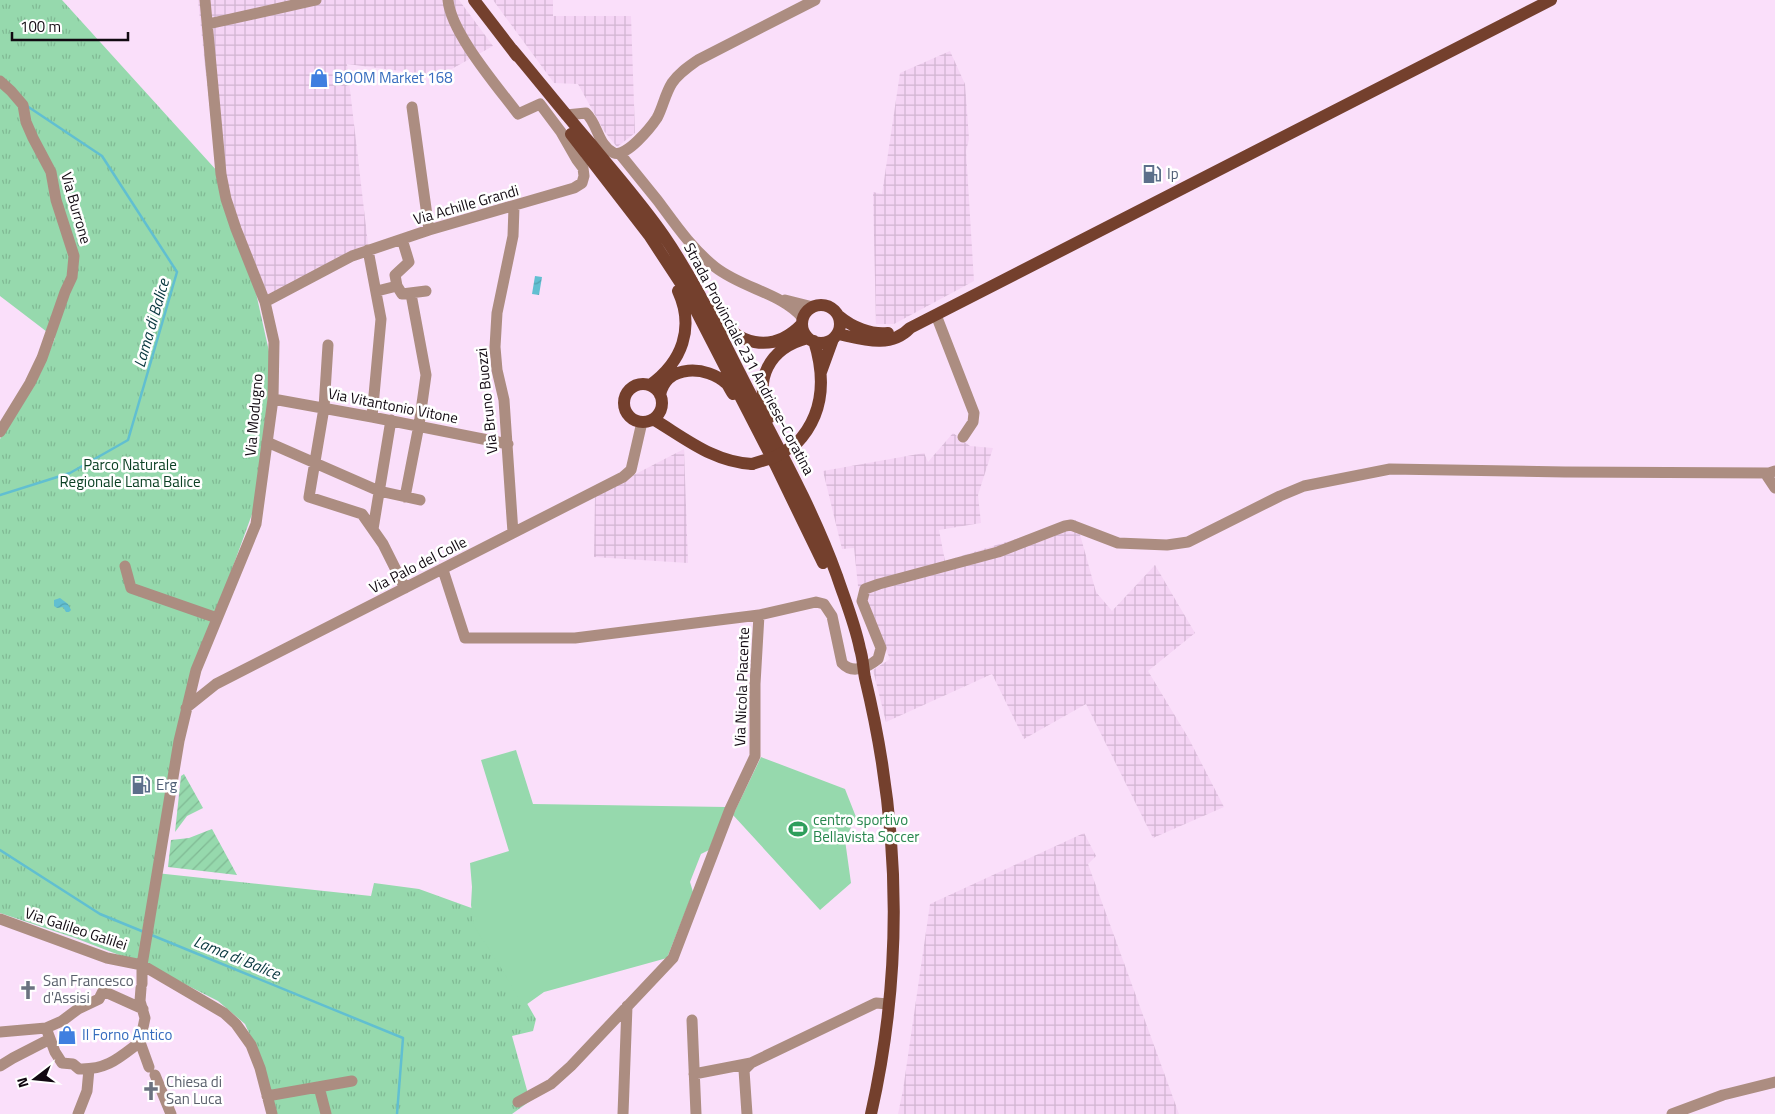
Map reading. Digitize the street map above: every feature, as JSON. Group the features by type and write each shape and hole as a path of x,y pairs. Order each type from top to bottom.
{"main road":[{"name":"Strada Provinciale 231 Andriese-Coratina","path":"474,0 646,212 684,268 761,415 823,541 853,623 861,650 863,668 881,751 892,845 894,894 894,928 888,1004 871,1114"},
{"path":"601,157 639,195 657,219 690,266 716,313 731,331 752,342 776,341 787,337 803,321 809,310 813,307 825,305 831,307 839,316 855,326 875,333 885,334 910,328 936,315 1551,0"},
{"name":"Strada Provinciale 231 Andriese-Coratina","path":"512,49 575,138 662,253 687,293 802,517 833,587 855,651 863,668"},
{"path":"608,182 679,292 685,310 686,327 678,355 666,373 650,385"},
{"path":"821,372 840,325 839,316"},
{"path":"647,418 662,401 657,390 650,385 638,385 628,392 625,405 630,416 647,418 712,455 727,460 752,464 775,456 796,444 811,426 820,396 821,372 811,340 805,334 803,321"},
{"path":"823,541 811,498 764,402 763,389 768,366 774,356 787,345 811,340 824,343 836,336 880,342 904,334 910,328"},
{"path":"660,395 663,385 670,377 688,370 700,370 713,375 727,384 802,517"}],"street":[{"name":"Via Modugno","path":"140,1042 144,1013 140,1001 142,965 179,740 193,680 256,524 273,399 274,342 265,302 236,229 221,174 205,0"},
{"path":"208,24 316,0"},
{"name":"Via Achille Grandi","path":"265,302 352,256 429,230 514,207 574,188 582,183 584,176 583,168 561,132 540,104 518,114 486,72 456,27 449,11 448,0"},
{"path":"566,115 586,113 593,122 602,142 609,150 620,154 633,146 656,119 671,84 681,72 698,60 815,0"},
{"name":"Via Burrone","path":"0,81 12,91 22,105 26,122 51,172 56,200 74,256 72,277 42,358 30,383 0,432"},
{"path":"412,107 429,230"},
{"path":"561,132 575,138"},
{"path":"620,154 678,229 713,266 740,283 781,299 813,307"},
{"name":"Via Bruno Buozzi","path":"513,533 504,400 497,370 495,347 497,313 513,236 514,207"},
{"path":"402,239 409,262 395,275 397,286 402,294 426,292"},
{"path":"368,250 381,319 372,417"},
{"path":"377,291 397,286"},
{"path":"405,497 419,426 426,375 411,294"},
{"path":"781,299 790,305 803,321"},
{"path":"936,315 974,413 973,422 963,437"},
{"path":"328,345 324,408 308,497 362,514 383,544 405,588"},
{"name":"Via Vitantonio Vitone","path":"273,399 391,420 508,444"},
{"name":"Via Palo del Colle","path":"193,680 199,689 204,690 622,477 631,470 637,441 647,418"},
{"path":"372,529 391,420"},
{"path":"267,442 379,491 420,500"},
{"path":"759,615 816,602 824,604 832,616 842,663 848,668 863,668 878,659 881,648 862,601 865,589 998,552 1071,525 1118,543 1167,545 1188,542 1304,486 1390,469 1565,472 1770,472 1775,488"},
{"path":"125,566 131,588 217,618"},
{"name":"Via Nicola Piacente","path":"442,570 464,638 575,638 759,615 755,684 755,756 730,809 673,958 571,1066 551,1084 518,1102"},
{"name":"Via Palo del Colle","path":"186,708 216,684"},
{"name":"Via Galileo Galilei","path":"0,919 107,958 142,965 224,1013 236,1024 251,1045 272,1114"},
{"path":"0,1066 46,1035 78,1009 99,999 104,991 144,1013"},
{"path":"694,1074 751,1063 876,1003 888,1004"},
{"path":"623,1114 626,1006"},
{"path":"692,1020 696,1114"},
{"path":"0,1032 46,1035"},
{"path":"46,1035 62,1063 73,1064 79,1069 89,1070 103,1067 120,1058 140,1042 171,1114"},
{"path":"747,1114 744,1070 751,1063"},
{"path":"78,1114 87,1091 89,1070"},
{"path":"267,1096 352,1081"},
{"path":"1672,1114 1723,1096 1775,1082"},
{"path":"318,1087 326,1114"}],"shaded area":[{"path":"198,0 459,0 493,46 439,76 347,64 368,244 258,302 218,187"},
{"path":"493,0 553,0 553,16 631,16 635,133 617,147 604,131 578,84 554,83"},
{"path":"950,51 965,84 969,139 966,151 974,281 894,324 876,324 873,192 882,194 900,73"},
{"path":"953,433 970,446 993,448 978,495 981,523 939,530 945,561 1076,520 1096,592 1112,611 1155,565 1195,633 1148,671 1189,739 1224,807 1153,838 1086,704 1024,739 992,674 886,722 873,670 890,659 858,586 854,548 842,549 823,471 924,453 928,462"},
{"path":"684,449 688,563 594,557 595,495"},
{"path":"1084,833 1096,856 1088,864 1179,1114 898,1114 930,904"}],"green space":[{"name":"Parco Naturale Regionale Lama Balice","path":"0,0 62,0 218,172 256,293 274,374 259,495 188,690 156,873 371,896 374,883 419,889 477,910 488,936 536,1019 533,1031 512,1036 530,1101 512,1114 273,1114 259,1055 245,1024 218,1001 153,968 75,938 0,913 0,439 40,374 55,338 0,296"},
{"path":"516,750 533,804 726,807 709,850 701,854 690,882 693,892 667,958 544,992 523,1007 505,974 474,926 471,905 470,863 509,851 481,760"},
{"name":"centro sportivo Bellavista Soccer","path":"761,757 845,789 856,817 845,840 851,883 820,910 733,815"},
{"path":"184,774 203,808 187,816 175,832 181,776"},
{"path":"212,829 237,875 168,867 171,840 189,838"}],"water":[{"path":"535,276 542,277 539,295 532,294"},
{"path":"60,598 68,604 71,610 69,612 66,612 63,607 57,608 54,606 54,600"}],"waterway":[{"name":"Lama di Balice","path":"0,495 70,473 128,440 177,272 102,156 27,106"},
{"name":"Lama di Balice","path":"0,850 100,914 144,932"},
{"name":"Lama di Balice","path":"149,934 403,1038 397,1114"}],"place":[{"name":"BOOM Market 168","path":"319,78"},
{"name":"Ip","path":"1152,174"},
{"name":"Erg","path":"141,785"},
{"name":"centro sportivo Bellavista Soccer","path":"798,829"},
{"name":"San Francesco d'Assisi","path":"28,990"},
{"name":"Il Forno Antico","path":"67,1035"},
{"name":"Chiesa di San Luca","path":"151,1091"}]}
